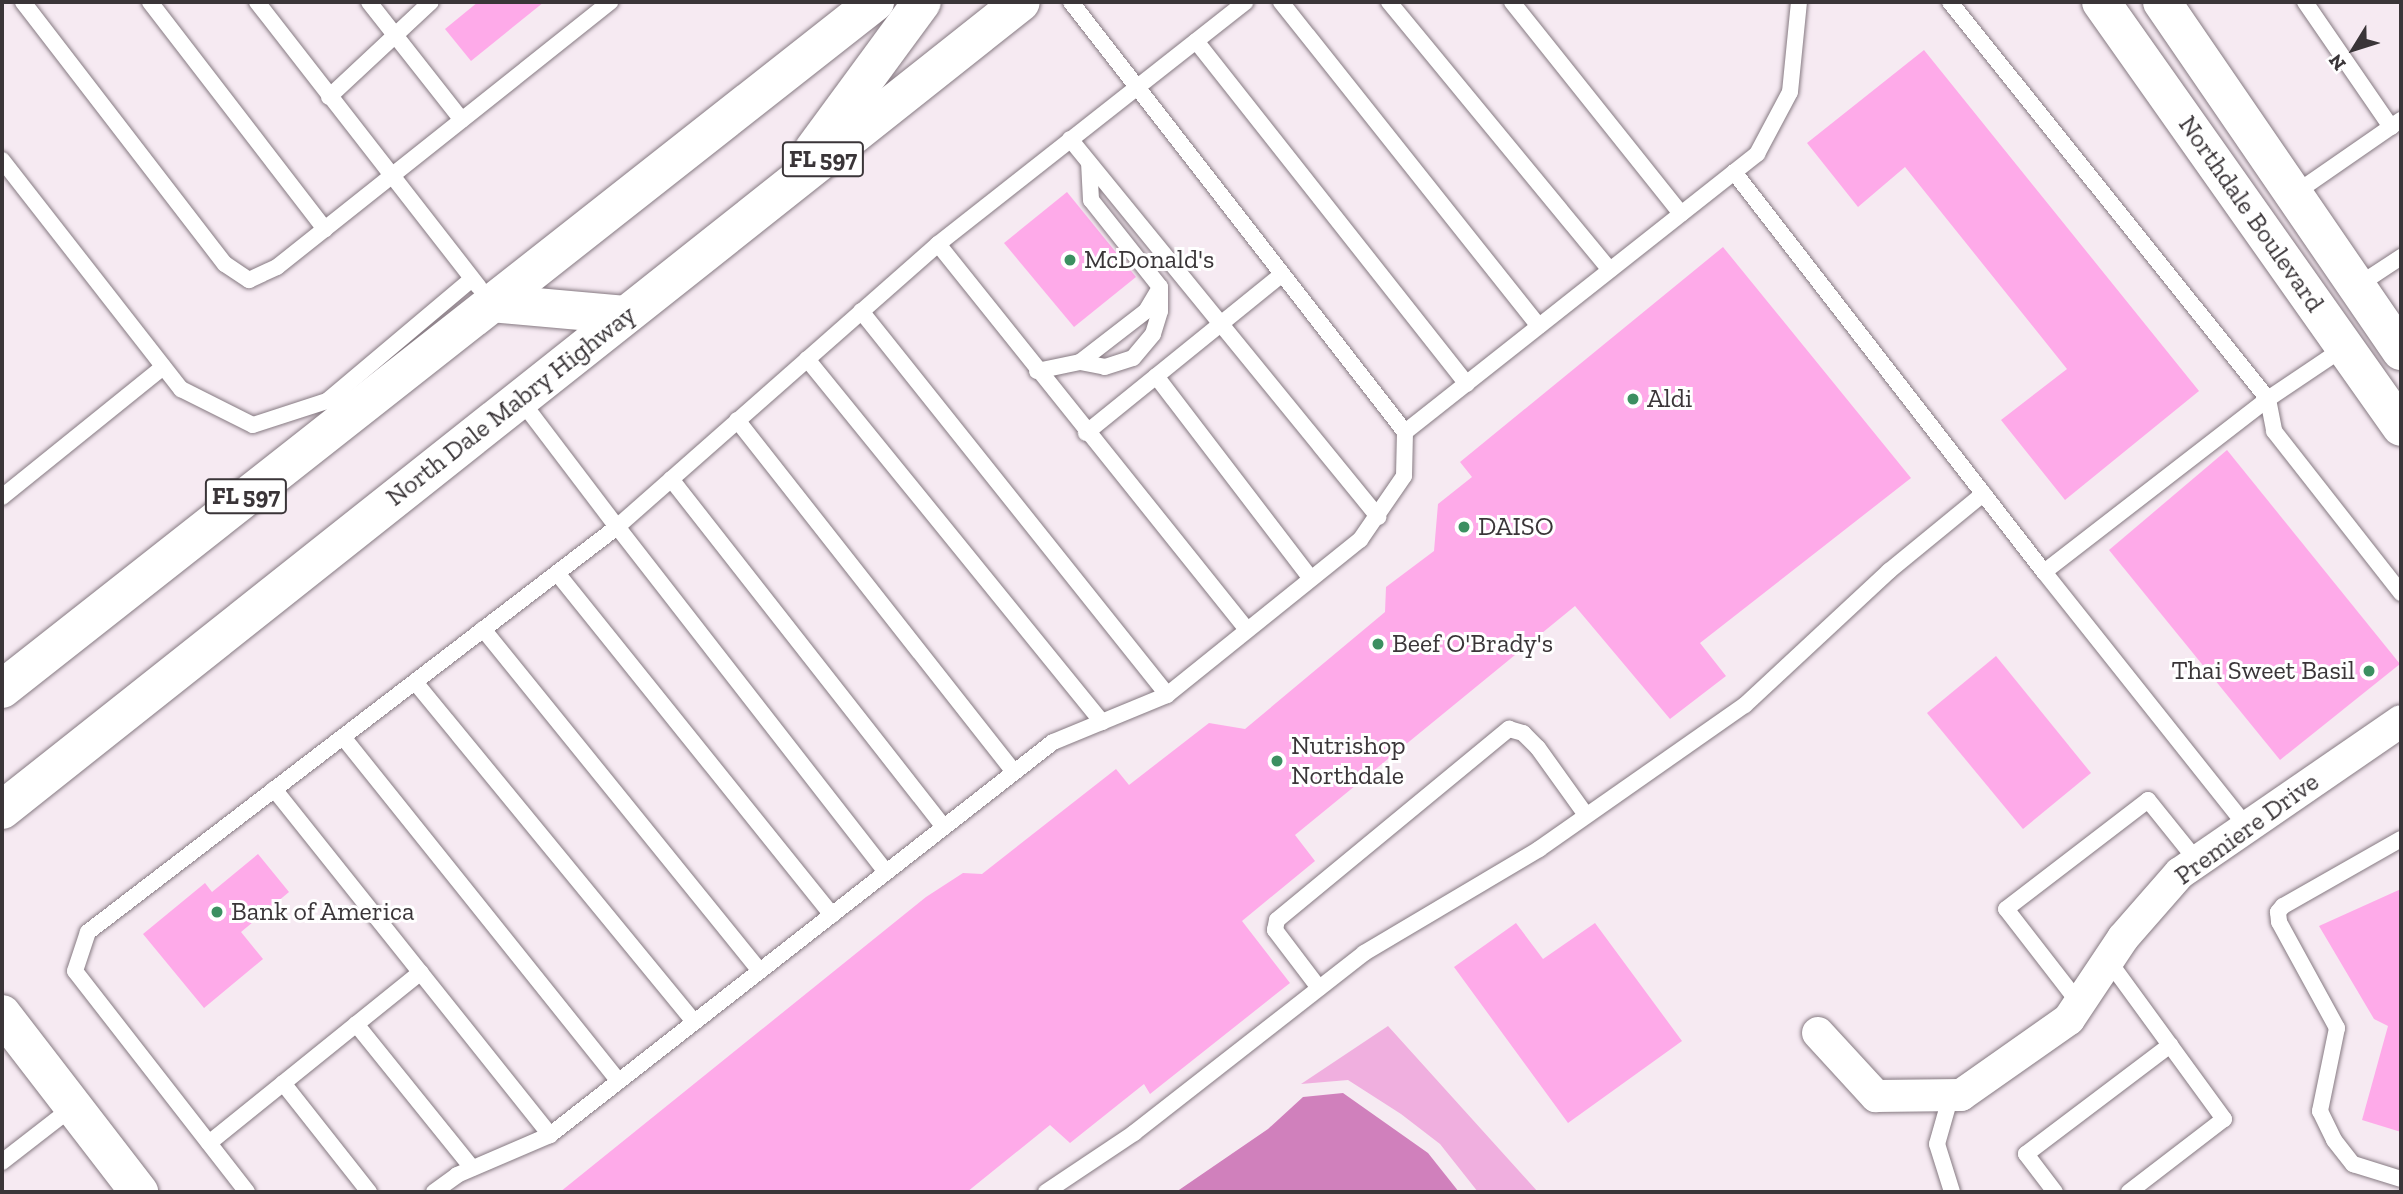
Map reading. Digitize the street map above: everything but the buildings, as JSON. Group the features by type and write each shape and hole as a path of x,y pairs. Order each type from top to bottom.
{"main road":[{"name":"FL 597","path":"2,689 481,291 875,2"},
{"path":"784,190 922,2"},
{"name":"North Dale Mabry Highway","path":"2,810 1021,2"},
{"name":"Northdale Boulevard","path":"2101,2 2401,427"},
{"name":"Northdale Boulevard","path":"2162,2 2401,351"},
{"path":"2256,220 2294,194"},
{"path":"481,291 625,315"},
{"path":"2,1014 139,1192"}],"street":[{"name":"Premiere Drive","path":"1818,1032 1876,1096 1961,1096 2069,1019 2123,937 2171,882 2246,827 2400,724"}],"lane":[{"path":"23,2 225,264 249,280 277,267 610,2"},
{"path":"150,2 325,229"},
{"path":"2,160 181,389 253,425 327,401 481,291 257,2"},
{"path":"369,2 462,120"},
{"path":"329,97 431,2"},
{"path":"434,1192 457,1175 550,1135 1053,742 1167,695 1360,540 1404,476 1405,432 1071,2"},
{"path":"247,1192 75,971 88,932 617,527 938,244 1245,2"},
{"path":"1281,2 1539,326"},
{"path":"1389,2 1610,270"},
{"path":"1512,2 1681,214"},
{"path":"1405,432 1757,154 1790,92 1799,2"},
{"path":"1951,2 2268,399 2274,431 2401,593"},
{"path":"2294,194 2396,124 2305,2"},
{"path":"1196,41 1467,384"},
{"path":"1070,139 1378,517"},
{"path":"1037,371 1080,362 1105,367 1133,358 1153,334 1160,311 1160,288 1091,200 1089,163"},
{"path":"1734,172 1983,494 2246,827"},
{"path":"938,244 1086,433 1247,631"},
{"path":"2357,286 2401,257"},
{"path":"1086,433 1282,274"},
{"path":"1080,362 1146,311 1160,288"},
{"path":"861,311 1167,695"},
{"path":"2044,572 2268,399 2345,347"},
{"path":"807,359 1102,722"},
{"path":"2,497 163,367"},
{"path":"1156,376 1311,579"},
{"path":"520,399 886,872"},
{"path":"737,420 1014,772"},
{"path":"671,479 944,827"},
{"path":"1046,1192 1134,1133 1364,953 1497,877 1745,705 1889,571 1983,494"},
{"path":"557,573 832,915"},
{"path":"483,629 760,971"},
{"path":"415,682 694,1022"},
{"path":"1320,988 1275,930 1277,920 1509,729 1523,733 1538,748 1586,815"},
{"path":"343,737 619,1081"},
{"path":"274,789 550,1135"},
{"path":"2079,1003 2006,909 2148,800 2197,861"},
{"path":"2401,839 2283,906 2277,912 2279,922 2337,1028 2320,1111 2334,1140 2353,1164 2401,1179"},
{"path":"2108,960 2224,1119 2129,1192"},
{"path":"209,1143 421,972"},
{"path":"355,1024 472,1168"},
{"path":"2055,1192 2026,1154 2170,1045"},
{"path":"283,1083 369,1192"},
{"path":"1951,1096 1937,1144 1952,1192"},
{"path":"2,1162 73,1107"}],"shaded area":[{"path":"1388,1026 1538,1192 1478,1192 1440,1144 1401,1114 1348,1080 1301,1084"},
{"path":"1343,1093 1428,1153 1459,1192 1176,1192 1268,1129 1303,1097"}],"place":[{"name":"McDonald's","path":"1070,260"},
{"name":"Aldi","path":"1633,399"},
{"name":"DAISO","path":"1464,527"},
{"name":"Beef O'Brady's","path":"1378,644"},
{"name":"Thai Sweet Basil","path":"2369,671"},
{"name":"Nutrishop Northdale","path":"1277,761"},
{"name":"Bank of America","path":"217,912"}]}
